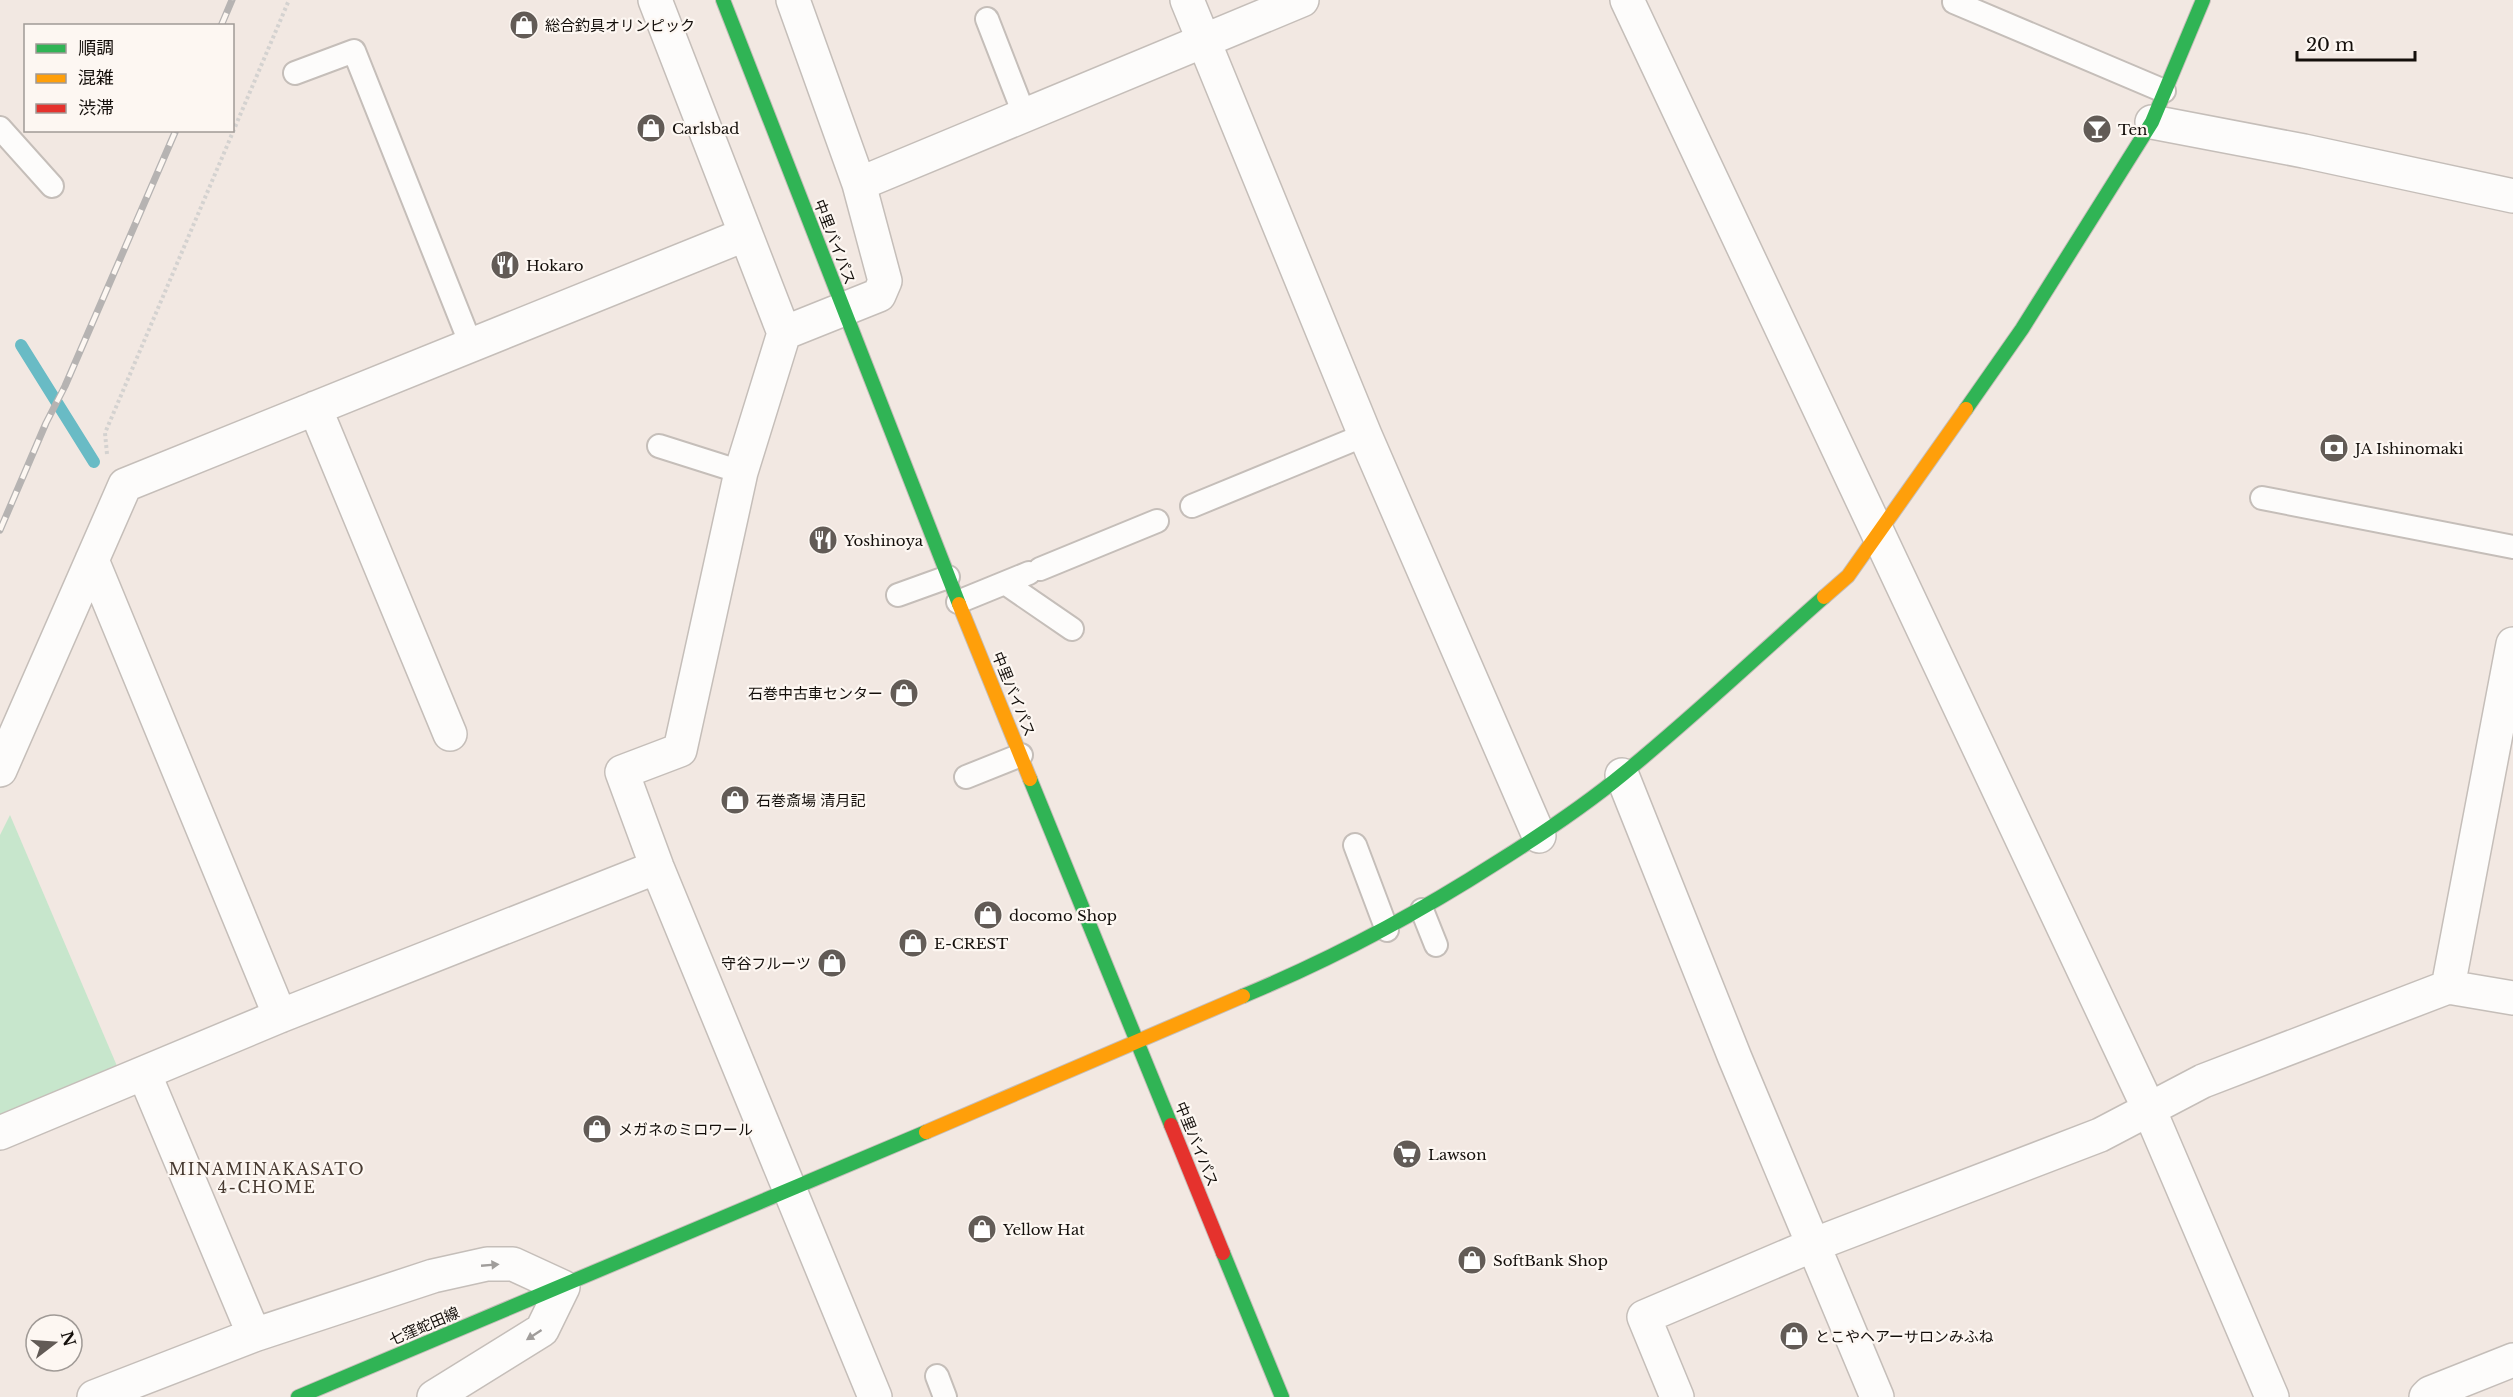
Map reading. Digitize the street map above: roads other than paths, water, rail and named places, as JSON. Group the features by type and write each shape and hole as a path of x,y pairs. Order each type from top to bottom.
{"street":[{"path":"655,0 714,149 744,235 784,333 741,472 680,750 622,772 657,867 875,1397"},
{"name":"中里バイパス","path":"723,0 958,603 1282,1397"},
{"path":"784,333 879,295 885,281 859,184 793,0"},
{"path":"1187,0 1365,435 1539,836"},
{"path":"859,184 1203,39 1302,0"},
{"path":"1628,0 2149,1109 2272,1397"},
{"name":"七窪蛇田線","path":"298,1397 563,1287 1137,1040 1294,975 1387,930 1539,836 1622,775 1848,576 2022,329 2152,122 2202,0"},
{"path":"2152,122 2513,196"},
{"path":"0,770 125,485 744,235"},
{"path":"315,408 450,734"},
{"path":"92,560 280,1016"},
{"path":"2448,987 2513,644"},
{"path":"1622,775 1739,1068 1877,1397"},
{"path":"0,1133 280,1016 657,867"},
{"path":"1677,1397 1644,1317 1813,1245 2100,1135 2203,1081 2448,987 2513,998"},
{"path":"144,1073 254,1335"},
{"path":"94,1397 254,1335 433,1276 487,1264 513,1264 563,1287 542,1330 434,1397"},
{"path":"2426,1397 2430,1393 2513,1360"}],"lane":[{"path":"1954,2 2164,91"},
{"path":"987,19 1024,114"},
{"path":"296,74 354,51 471,345"},
{"path":"0,128 52,186"},
{"path":"1192,506 1365,435"},
{"path":"659,446 741,472"},
{"path":"2262,498 2513,547"},
{"path":"958,603 1157,521"},
{"path":"898,595 948,577"},
{"path":"1005,583 1072,629"},
{"path":"966,777 1021,755"},
{"path":"1355,845 1387,930"},
{"path":"1422,910 1436,945"},
{"path":"937,1376 945,1397"}],"waterway":[{"path":"21,345 94,462"}],"railway":[{"path":"222,24 232,0"},
{"path":"0,530 175,132"}],"place":[{"name":"総合釣具オリンピック","path":"524,25"},
{"name":"Carlsbad","path":"651,128"},
{"name":"Ten","path":"2097,129"},
{"name":"Hokaro","path":"505,265"},
{"name":"JA Ishinomaki","path":"2334,448"},
{"name":"Yoshinoya","path":"823,540"},
{"name":"石巻中古車センター","path":"904,693"},
{"name":"石巻斎場 清月記","path":"735,800"},
{"name":"docomo Shop","path":"988,915"},
{"name":"E-CREST","path":"913,943"},
{"name":"守谷フルーツ","path":"832,963"},
{"name":"メガネのミロワール","path":"597,1129"},
{"name":"Lawson","path":"1407,1154"},
{"name":"Yellow Hat","path":"982,1229"},
{"name":"SoftBank Shop","path":"1472,1260"},
{"name":"とこやヘアーサロンみふね","path":"1794,1336"}],"district":[{"name":"MINAMINAKASATO 4-CHOME","path":"267,1178"}]}
